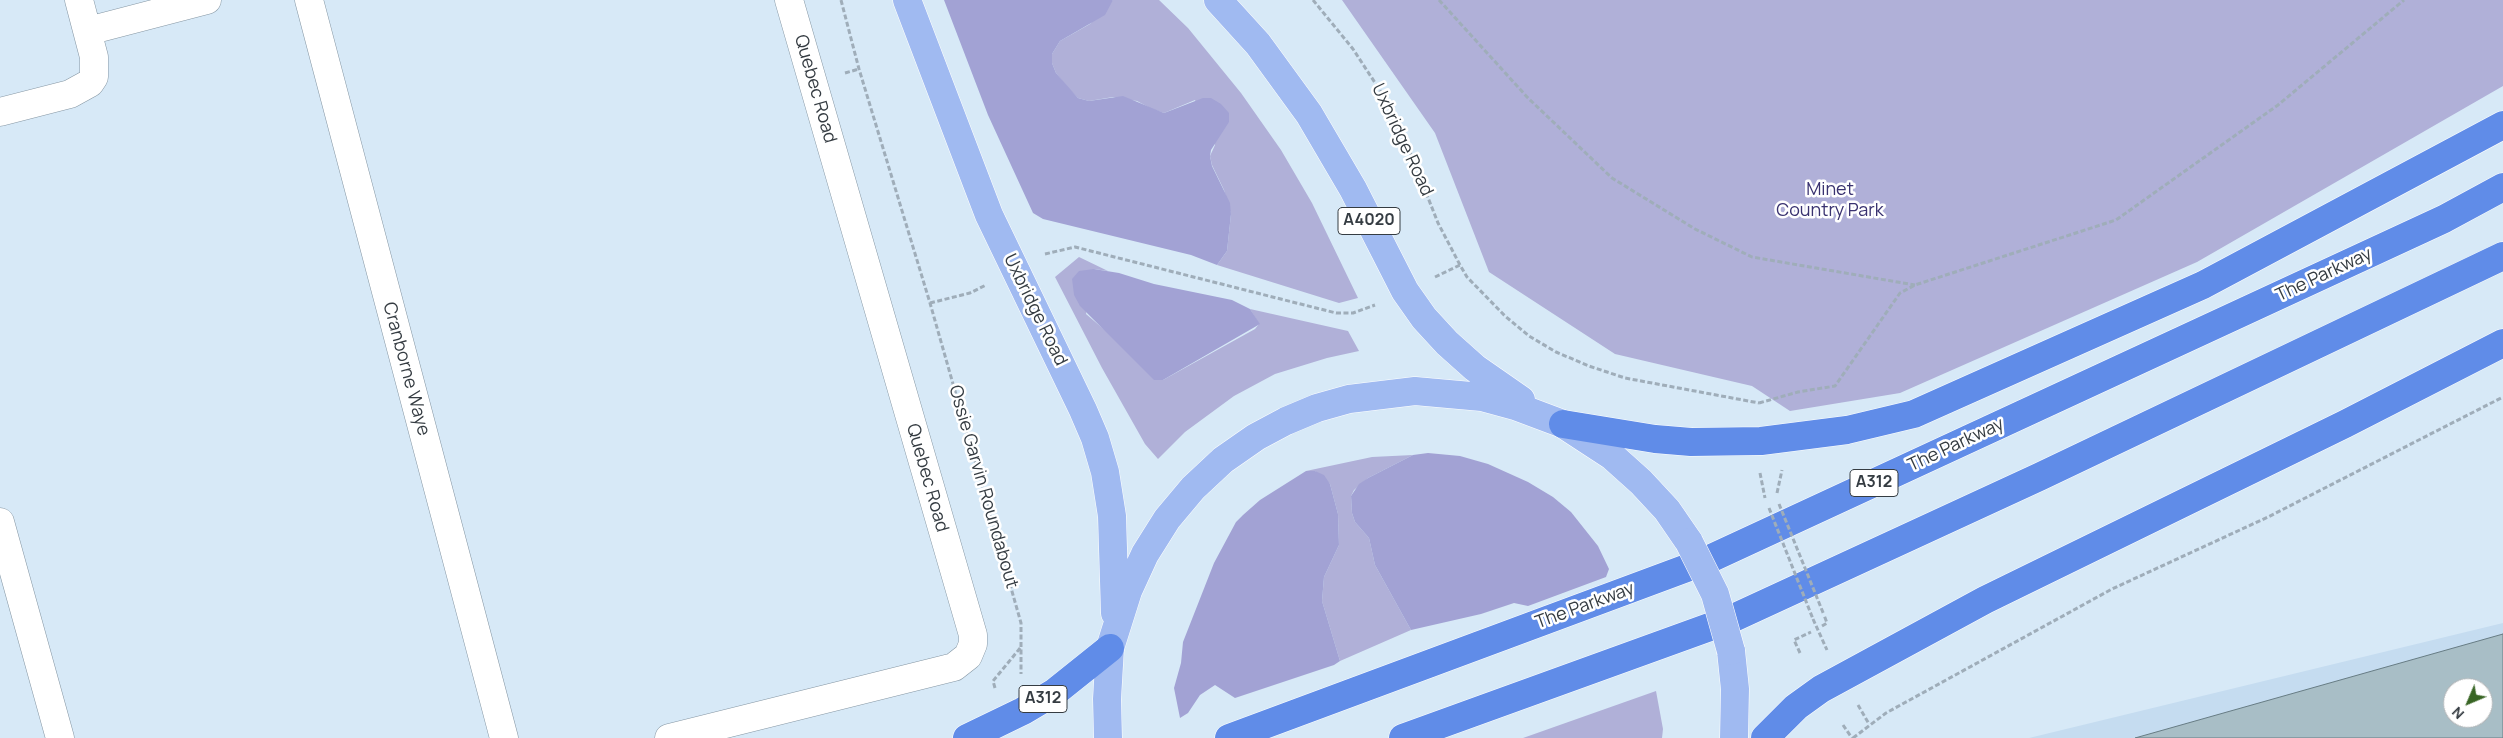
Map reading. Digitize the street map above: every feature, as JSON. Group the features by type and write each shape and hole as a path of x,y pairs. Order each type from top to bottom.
{"highway":[{"path":"1555,421 1655,439 1691,442 1761,441 1847,430 1914,414 2203,285 2503,125"},
{"name":"The Parkway","path":"1229,738 1703,562 2444,219 2503,187"},
{"path":"1403,738 1729,620 2030,481 2503,256"},
{"path":"1765,738 1796,707 1821,689 1985,600 2345,424 2503,343"},
{"name":"A312","path":"967,738 1016,715 1056,692 1113,639"}],"main road":[{"name":"Uxbridge Road","path":"907,0 988,215 1084,410 1095,438 1105,472 1112,516 1113,639"},
{"name":"A4020","path":"1218,0 1258,44 1309,114 1353,188 1405,291 1424,318 1447,343 1475,368 1555,421"},
{"path":"1108,738 1106,699 1113,639 1128,591 1145,554 1167,519 1193,488 1223,460 1256,437 1286,421 1349,399 1415,391 1482,397 1515,406 1555,421 1612,456 1641,482 1667,510 1689,542 1715,594 1731,651 1736,689 1734,738"}],"street":[{"path":"0,112 70,94 90,83 94,77 95,68 88,31 79,0"},
{"path":"88,31 207,0"},
{"name":"Cranborne Waye","path":"309,0 504,738"},
{"name":"Quebec Road","path":"669,738 954,667 968,656 973,644 972,635 789,0"},
{"path":"0,522 60,738"}],"path":[{"path":"841,0 859,69 930,303 970,293 982,287"},
{"name":"Uxbridge Road","path":"1313,0 1353,49 1383,94 1408,147 1438,223 1460,265"},
{"path":"1439,0 1528,98 1612,178 1687,224 1752,257 1915,285"},
{"path":"1439,275 1460,265 1468,277 1505,316 1529,336 1556,352 1625,378 1759,403 1798,392 1835,386 1900,292 1915,285 2116,220 2278,105 2404,0"},
{"path":"1040,257 1060,249 1075,247 1336,313 1352,313 1366,309"},
{"name":"Ossie Garvin Roundabout","path":"930,303 1022,623 1020,673"},
{"path":"1843,725 1853,738 1869,724 1995,652 2112,589 2268,518 2503,397"},
{"path":"1782,465 1781,481 1777,488 1779,504 1827,623 1822,626"},
{"path":"1769,508 1822,640"},
{"path":"1800,652 1794,640 1811,632"},
{"path":"996,691 993,682 1022,647"},
{"path":"1861,710 1869,724"}],"shaded area":[{"path":"944,0 1113,0 1105,15 1060,41 1052,54 1052,63 1056,73 1078,98 1089,101 1123,96 1164,113 1203,98 1211,98 1221,104 1229,113 1229,122 1211,150 1210,156 1212,166 1230,203 1231,214 1227,251 1217,265 1191,255 1043,219 1033,213 988,115"},
{"path":"1094,269 1119,273 1154,284 1232,300 1250,309 1260,324 1163,380 1154,380 1080,306 1074,295 1072,279 1079,271"},
{"path":"1428,453 1460,456 1488,464 1528,482 1553,497 1571,512 1598,546 1609,569 1606,577 1528,606 1514,603 1481,614 1411,630 1375,565 1369,538 1355,522 1352,513 1351,496 1359,484 1368,478 1413,455"},
{"path":"1306,471 1315,471 1324,475 1330,484 1338,514 1339,545 1324,577 1322,601 1340,661 1334,665 1235,698 1215,685 1200,695 1188,713 1180,718 1174,688 1181,663 1183,642 1214,563 1236,522 1243,515 1260,500"},
{"path":"2503,623 2503,738 2029,738"}],"green space":[{"path":"1113,0 1159,0 1188,28 1241,93 1281,150 1312,203 1358,298 1339,303 1217,265 1227,251 1231,214 1224,190 1212,165 1210,156 1215,145 1195,100 1164,113 1137,101 1113,97 1089,101 1078,98 1067,87 1056,73 1052,63 1052,54 1060,41 1090,24"},
{"name":"Minet Country Park","path":"1342,0 2503,0 2503,86 2197,262 1900,393 1790,411 1752,386 1615,354 1489,272 1435,133"},
{"path":"1079,257 1108,271 1094,269 1086,314 1163,380 1255,329 1259,324 1250,309 1348,331 1359,351 1327,358 1275,374 1234,396 1185,432 1158,459 1145,444 1102,368 1055,277"},
{"path":"1413,455 1368,478 1354,490 1351,496 1352,513 1355,522 1369,538 1375,565 1411,630 1340,661 1322,601 1324,577 1339,545 1338,514 1330,484 1315,471 1306,471 1372,457"},
{"path":"1656,691 1663,729 1662,738 1523,738"}],"building":[{"path":"2503,634 2503,738 2135,738"}]}
